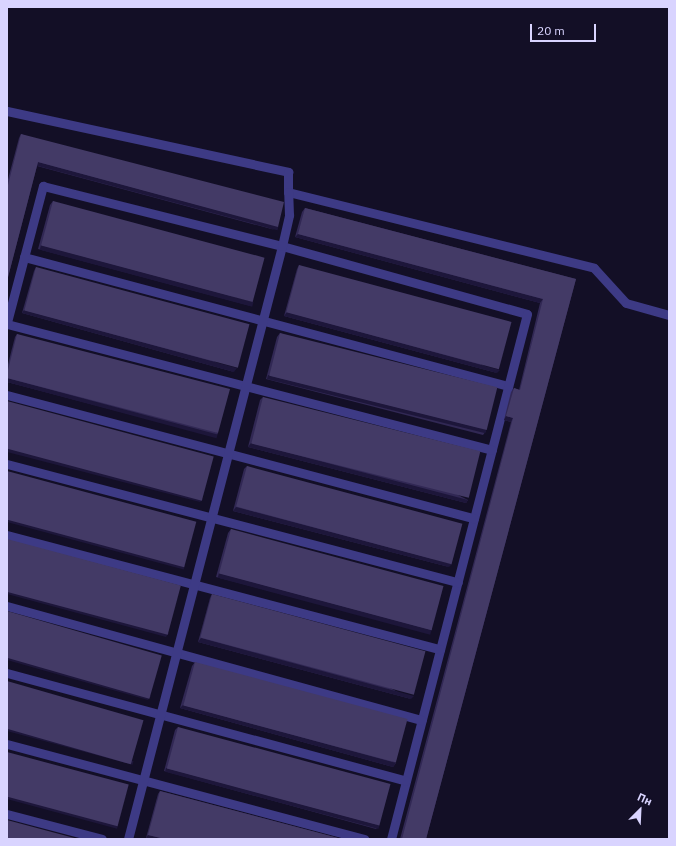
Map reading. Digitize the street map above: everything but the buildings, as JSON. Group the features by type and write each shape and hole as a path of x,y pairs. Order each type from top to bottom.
{"lane":[{"path":"7,111 288,172 289,216 282,246 128,839"},
{"path":"391,839 458,582 474,518 492,450 527,314 282,246 43,186 7,323 245,387 492,450"},
{"path":"288,192 594,268 626,303 669,315"},
{"path":"24,257 508,386"},
{"path":"7,395 228,455 474,518"},
{"path":"7,464 458,582"},
{"path":"7,535 440,649"},
{"path":"7,606 422,720"},
{"path":"7,673 406,781"},
{"path":"7,744 365,839"},
{"path":"7,814 102,839"}]}
